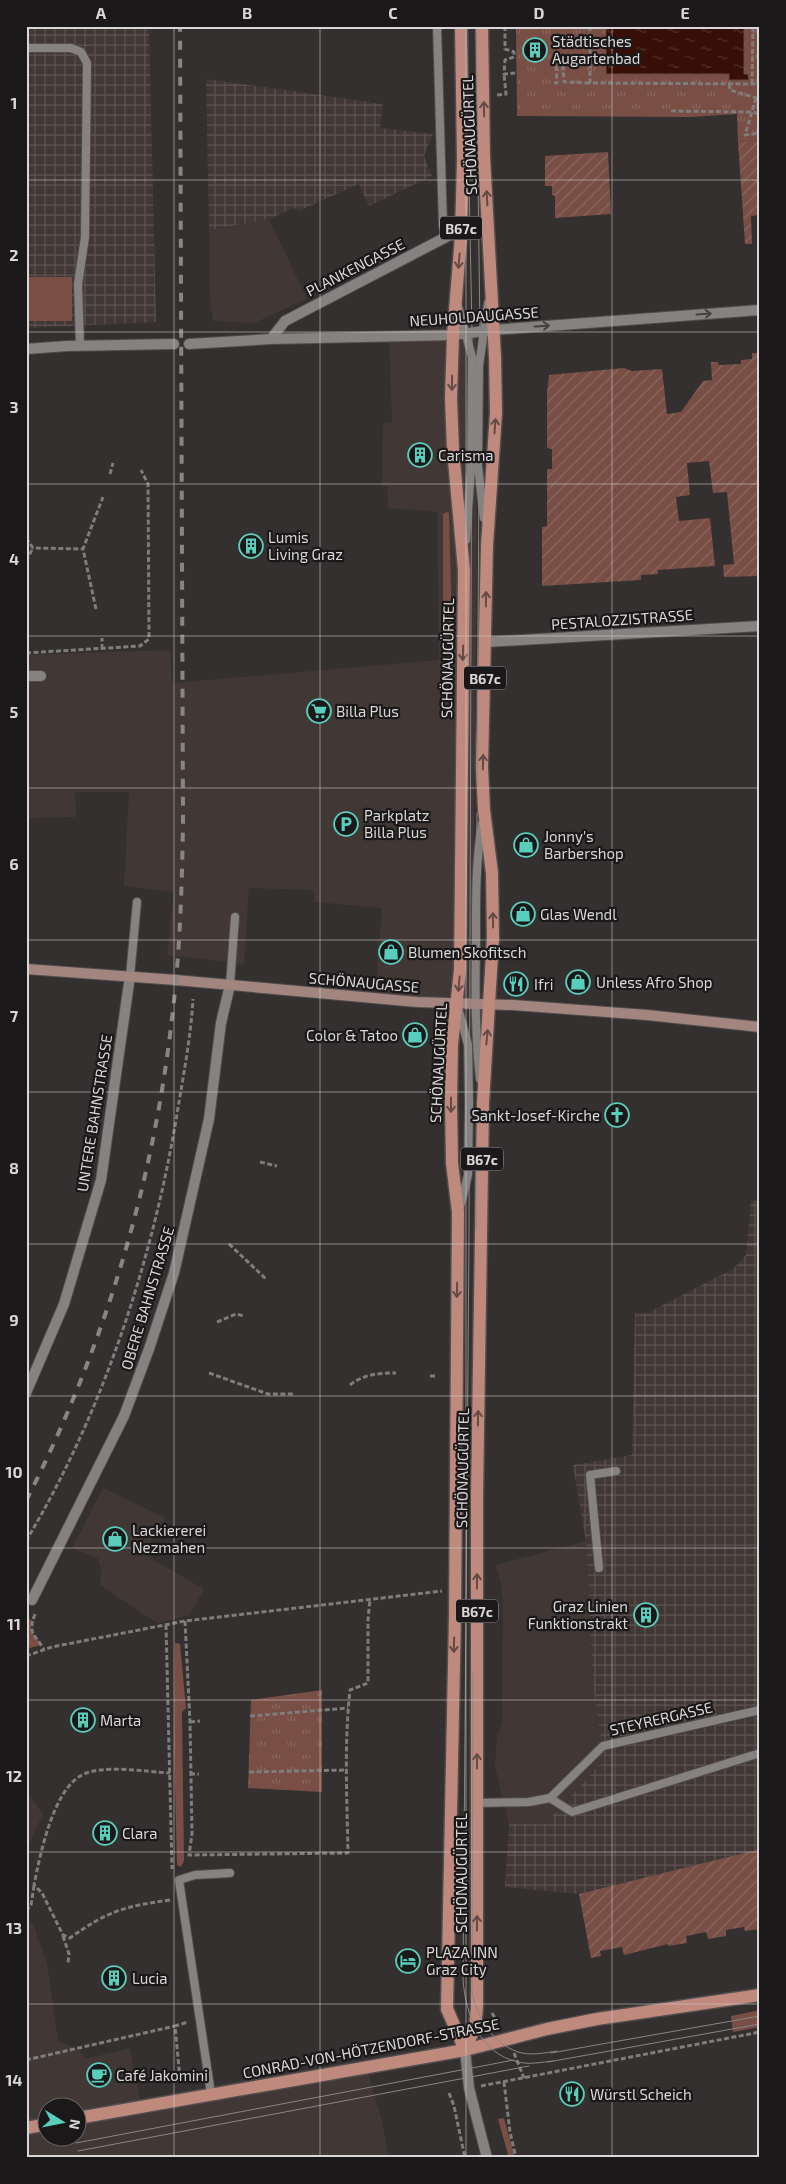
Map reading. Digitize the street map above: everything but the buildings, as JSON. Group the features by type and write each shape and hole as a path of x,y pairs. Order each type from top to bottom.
{"main road":[{"name":"SCHÖNAUGÜRTEL","path":"461,26 463,160 455,236 459,334 453,450 464,570 460,970 452,1044 451,1134 458,1212 455,1590 447,2009 466,2050"},
{"name":"SCHÖNAUGÜRTEL","path":"466,2050 475,2028 477,2007 477,1496 483,1103 490,1004 493,900 484,810 482,767 487,545 496,413 488,330 491,281 484,157 482,26"},
{"name":"SCHÖNAUGASSE","path":"26,969 457,1004 490,1004 647,1016 760,1027"},
{"name":"CONRAD-VON-HÖTZENDORF-STRASSE","path":"88,2116 466,2050 581,2022 760,1995"}],"street":[{"name":"PLANKENGASSE","path":"271,338 285,321 363,278 455,236"},
{"name":"NEUHOLDAUGASSE","path":"190,344 271,338 459,334 488,330 760,310"},
{"path":"26,349 174,344"},
{"name":"PESTALOZZISTRASSE","path":"486,642 760,626"},
{"path":"26,676 41,676"},
{"name":"UNTERE BAHNSTRASSE","path":"26,1393 64,1304 101,1180 130,976"},
{"name":"OBERE BAHNSTRASSE","path":"32,1600 124,1416 149,1349 171,1281 190,1207 209,1119 221,1023 230,985"},
{"path":"466,2050 469,2088 487,2158"}],"lane":[{"path":"437,26 443,226 455,236"},
{"path":"26,48 71,48 81,52 87,63 85,237 78,284 80,346"},
{"path":"459,334 472,357 471,468 464,570"},
{"path":"483,1103 476,1045 475,1004 477,858 484,810"},
{"path":"130,976 137,902"},
{"path":"230,985 235,917"},
{"path":"457,1004 468,1045 468,1175 458,1212"},
{"path":"599,1568 590,1475 616,1471"},
{"name":"STEYRERGASSE","path":"550,1798 603,1746 760,1710"},
{"path":"477,1803 529,1802 550,1798 572,1812 760,1753"},
{"path":"211,2094 179,1880 195,1875 230,1873"}],"path":[{"path":"496,95 506,94 505,60 514,57 514,52 505,49 505,26"},
{"path":"590,26 590,83"},
{"path":"752,84 753,26"},
{"path":"554,83 557,83 556,64 563,64 564,82 760,84"},
{"path":"504,74 516,73"},
{"path":"730,84 730,90 758,99 745,135 760,133"},
{"path":"671,111 752,112 760,114"},
{"path":"110,474 113,463"},
{"path":"26,653 140,646 149,639 148,484 141,470"},
{"path":"96,609 83,549 103,497"},
{"path":"26,538 33,548"},
{"path":"33,548 83,549"},
{"path":"26,561 33,548"},
{"path":"102,638 102,649"},
{"name":"OBERE BAHNSTRASSE","path":"26,1541 78,1439 119,1336 149,1247 170,1159 184,1074 193,999"},
{"path":"260,1162 277,1166"},
{"path":"229,1244 266,1279"},
{"path":"217,1322 236,1314 244,1316"},
{"path":"209,1373 268,1394 294,1394"},
{"path":"350,1385 372,1374 396,1373"},
{"path":"430,1376 437,1376"},
{"path":"26,1656 44,1650 184,1621 455,1590"},
{"path":"184,1621 190,1722 192,1834 189,1855 348,1853 348,1708 350,1690 368,1683 370,1599"},
{"path":"35,1613 30,1626 32,1634 44,1650"},
{"path":"166,1625 172,1876 179,1880"},
{"path":"250,1716 348,1708"},
{"path":"190,1722 200,1721"},
{"path":"26,1911 31,1905 34,1885 53,1814 69,1787 82,1775 104,1770 170,1773"},
{"path":"248,1772 347,1770"},
{"path":"190,1774 199,1774"},
{"path":"34,1885 42,1893 63,1935 68,1954 68,1963"},
{"path":"63,1935 70,1938 92,1922 121,1908 182,1898"},
{"path":"26,2060 175,2026 200,2018"},
{"path":"175,2026 180,2079"},
{"path":"484,2085 760,2032"},
{"path":"504,2082 510,2132 516,2158"},
{"path":"449,2092 454,2106 465,2158"}],"shaded area":[{"path":"26,26 149,26 156,322 26,328"},
{"path":"206,79 383,104 380,128 433,134 424,156 432,176 369,206 359,184 299,211 294,208 269,219 209,230"},
{"path":"269,219 307,299 254,323 213,321 210,301 209,230"},
{"path":"476,331 475,1004 375,998 382,908 314,902 314,890 249,888 244,964 167,955 174,892 124,886 129,792 75,792 76,817 26,818 26,655 170,650 172,683 439,660 437,512 388,508 387,487 382,486 383,423 392,422 389,336"},
{"path":"751,1200 760,1201 760,1849 579,1894 505,1887 509,1824 545,1824 604,1760 593,1684 586,1541 573,1465 632,1455 635,1313 647,1313 733,1269 746,1255"},
{"path":"103,1488 166,1518 158,1528 146,1553 152,1559 204,1589 190,1615 157,1623 100,1585 101,1570 98,1559 72,1548"},
{"path":"586,1541 593,1684 604,1760 545,1824 509,1824 495,1767 497,1734 502,1724 503,1618 502,1588 496,1565"},
{"path":"26,1792 43,1814 26,1851"},
{"path":"26,1916 34,1926 47,1963 58,2041 78,2049 86,2059 130,2048 143,2114 368,2072 382,2121 389,2158 26,2158"}],"green space":[{"path":"516,26 760,26 760,140 738,142 737,114 691,117 517,116"},
{"path":"760,140 760,215 751,216 752,244 745,244 738,142"},
{"path":"608,152 611,214 555,218 555,196 552,195 552,186 545,186 545,156"},
{"path":"26,277 72,277 72,321 26,321"},
{"path":"752,353 760,353 760,531 757,531 757,545 760,545 760,576 724,577 723,565 734,564 727,492 713,493 709,461 687,463 690,495 676,497 679,521 710,518 715,566 658,570 658,574 641,575 641,580 542,586 542,527 547,526 547,469 552,469 552,449 547,448 547,392 549,375 624,368 632,371 662,369 667,414 681,412 703,381 712,380 711,362 718,362 719,365 741,364 741,360 752,359"},
{"path":"449,513 452,627 450,638 447,640 443,637 443,514"},
{"path":"26,1616 32,1621 32,1631 41,1645 26,1649"},
{"path":"175,1643 180,1644 186,1708 182,1712 184,1861 181,1867 177,1865 174,1748"},
{"path":"322,1690 322,1792 248,1788 251,1700"},
{"path":"760,1849 760,1929 745,1931 744,1927 726,1930 726,1936 708,1939 706,1932 686,1936 687,1943 668,1946 668,1944 624,1955 622,1947 600,1951 601,1956 591,1958 579,1894"},
{"path":"760,2010 760,2027 733,2032 731,2016"},
{"path":"504,2118 515,2158 509,2158 498,2119"}],"water":[{"path":"606,26 744,26 744,74 748,74 749,80 729,80 729,74 606,74"}],"tram line":[{"path":"466,26 472,332 469,1238 463,1980 471,2019 484,2041 493,2050 522,2063 553,2061"},
{"path":"476,26 480,331 479,443"},
{"path":"477,785 479,475"},
{"path":"476,913 477,813"},
{"path":"476,1155 476,1230"},
{"path":"473,1673 472,1992 478,2011 487,2028 493,2036 509,2048 527,2054 557,2051"},
{"path":"551,2053 760,2016"},
{"path":"548,2062 760,2024"},
{"path":"88,2141 514,2060"},
{"path":"78,2151 529,2066"}],"railway":[{"path":"26,1501 54,1444 79,1386 121,1266 152,1144 175,994 180,920 183,822 180,26"}],"place":[{"name":"Städtisches Augartenbad","path":"535,50"},
{"name":"Carisma","path":"420,455"},
{"name":"Lumis Living Graz","path":"251,546"},
{"name":"Billa Plus","path":"319,711"},
{"name":"Parkplatz Billa Plus","path":"346,824"},
{"name":"Jonny's Barbershop","path":"526,845"},
{"name":"Glas Wendl","path":"523,914"},
{"name":"Blumen Skofitsch","path":"391,952"},
{"name":"Unless Afro Shop","path":"578,982"},
{"name":"Ifri","path":"516,984"},
{"name":"Color & Tatoo","path":"415,1035"},
{"name":"Sankt-Josef-Kirche","path":"617,1115"},
{"name":"Lackiererei Nezmahen","path":"115,1539"},
{"name":"Graz Linien Funktionstrakt","path":"646,1615"},
{"name":"Marta","path":"83,1720"},
{"name":"Clara","path":"105,1833"},
{"name":"PLAZA INN Graz City","path":"408,1961"},
{"name":"Lucia","path":"114,1978"},
{"name":"Café Jakomini","path":"99,2075"},
{"name":"Würstl Scheich","path":"572,2094"}]}
